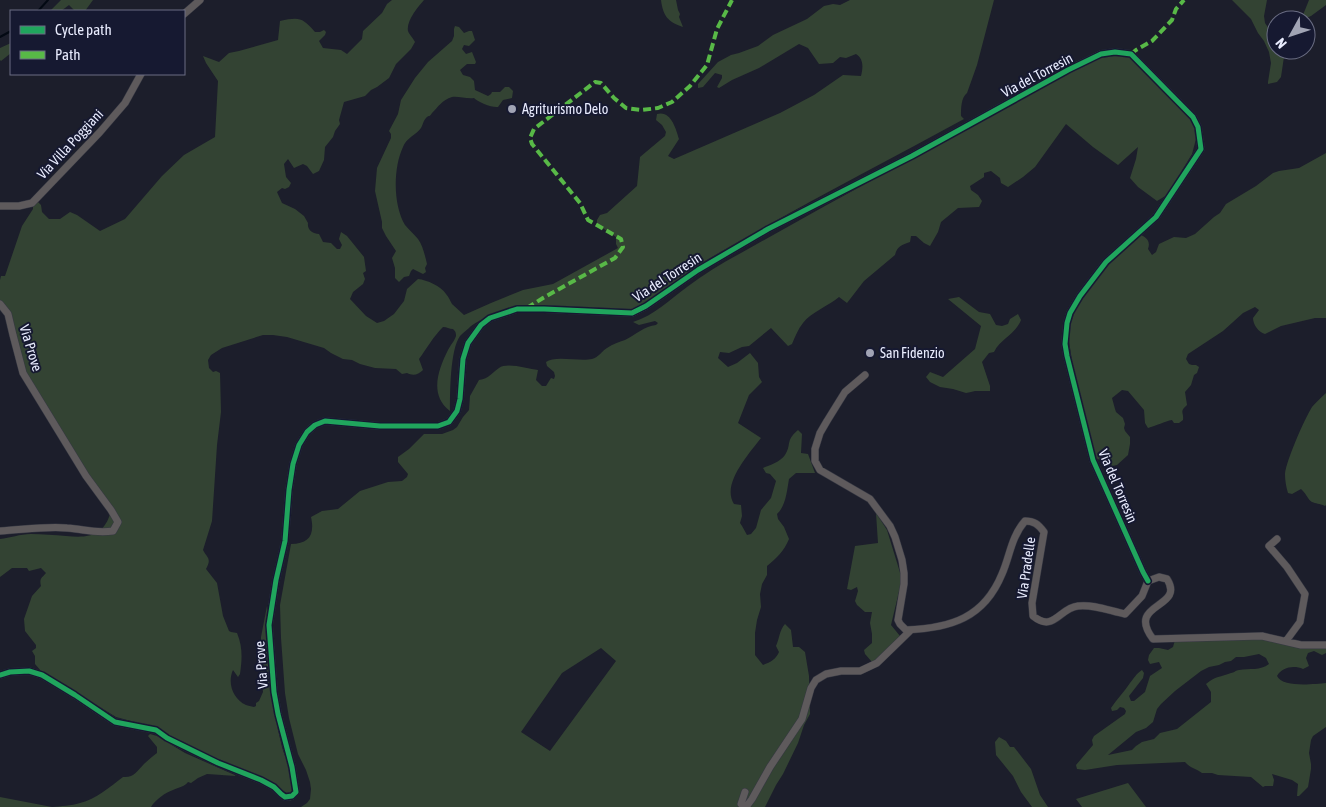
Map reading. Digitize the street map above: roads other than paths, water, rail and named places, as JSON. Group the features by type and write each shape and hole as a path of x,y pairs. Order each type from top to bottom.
{"street":[{"path":"185,13 200,0"},
{"name":"Via del Torresin","path":"480,325 490,318 517,309 544,308 632,313 646,306 698,270 768,229 912,156 1068,70 1101,54 1115,52 1131,54 1193,117 1198,127 1201,149 1156,217 1113,255 1083,291 1074,304 1068,318 1065,344 1093,460 1148,581"},
{"name":"Via Villa Poggiani","path":"0,206 19,206 32,203 100,132 125,102 141,75"},
{"name":"Via Prove","path":"0,304 8,314 23,373 86,476 118,522 113,531 100,533 67,528 0,532"},
{"name":"Via Prove","path":"0,675 10,672 29,671 42,675 115,722 156,730 167,738 218,763 262,780 274,787 285,797 292,796 296,792 295,781 274,692 269,625 276,580 285,542 290,481 299,445 307,432 325,421 380,426 438,426 449,422 457,411 460,399 463,359 468,343 480,325"},
{"path":"865,374 845,392 820,433 815,449 816,461 820,470 870,499 890,526 902,560 904,573 898,620 902,628 911,630"},
{"name":"Via Pradelle","path":"911,630 920,630 960,621 986,602 1002,574 1018,530 1025,521 1033,521 1044,532 1032,603 1033,616 1040,622 1048,623 1068,609 1078,606 1095,607 1125,614 1142,596 1148,581"},
{"path":"1277,538 1269,546 1287,567 1305,594 1300,622 1286,641"},
{"path":"1148,581 1159,577 1166,580 1171,586 1168,599 1151,611 1146,618 1145,626 1153,639 1262,636 1301,645 1326,645"},
{"path":"745,792 740,806 746,807 802,719 811,688 816,680 826,674 841,671 860,671 877,663 911,630"}],"waterway":[{"path":"39,10 48,0"},
{"path":"0,37 10,32"}],"place":[{"name":"Agriturismo Delo","path":"512,109"},
{"name":"San Fidenzio","path":"870,353"}]}
